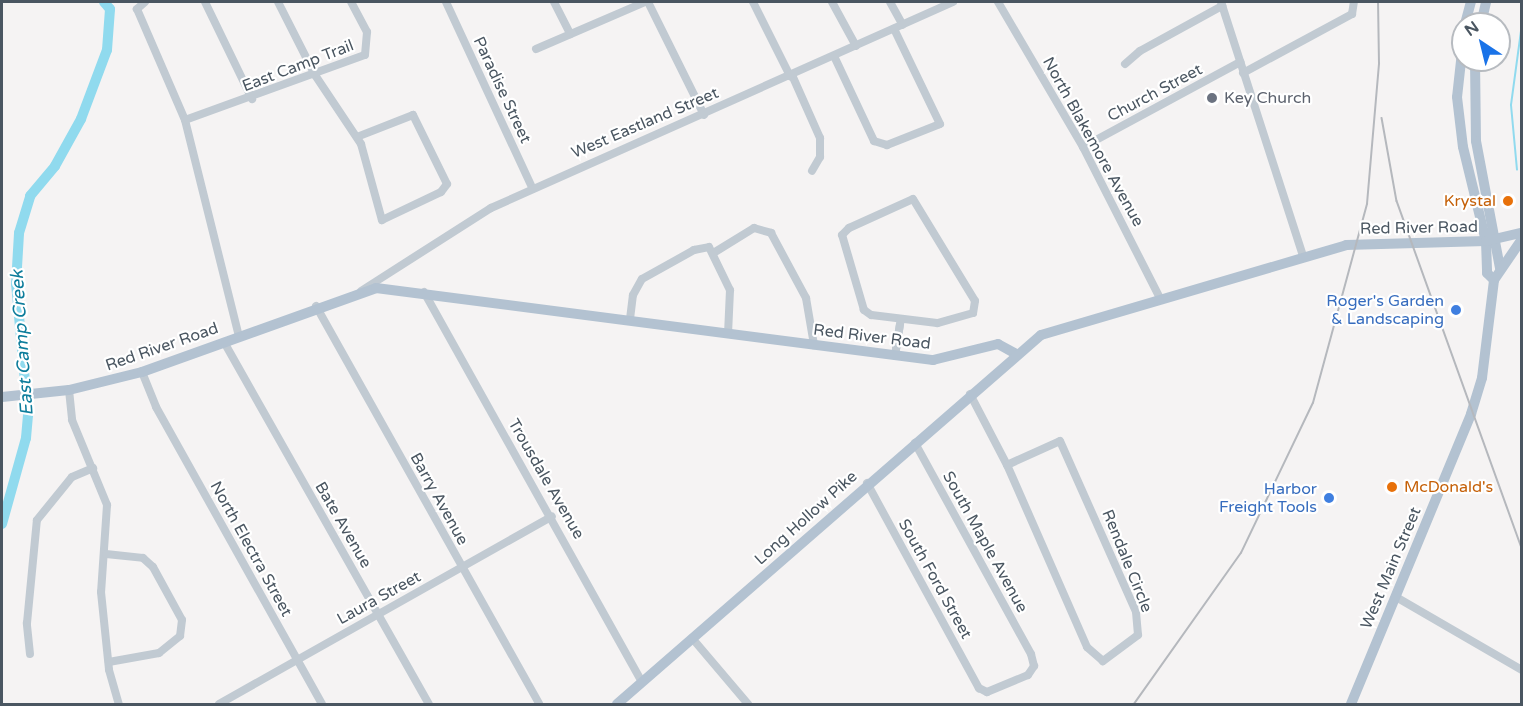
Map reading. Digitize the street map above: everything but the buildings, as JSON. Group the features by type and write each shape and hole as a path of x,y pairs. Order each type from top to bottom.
{"main road":[{"path":"1461,72 1458,104 1486,241 1487,273 1497,276"},
{"path":"1475,72 1476,141 1498,239 1497,276"},
{"path":"1458,104 1474,102"},
{"name":"Red River Road","path":"376,288 424,292 813,345 895,352 943,359 998,344 1016,354 1051,331 1303,256 1358,243 1486,241 1521,233"},
{"path":"1497,276 1521,239"},
{"name":"West Main Street","path":"1351,705 1480,387 1497,276"},
{"name":"West Eastland Street","path":"316,306 376,288"},
{"name":"Red River Road","path":"2,397 69,390 142,372 316,306"},
{"name":"Long Hollow Pike","path":"617,705 1016,354"}],"street":[{"path":"145,2 137,9 185,120 239,336"},
{"path":"205,2 252,99"},
{"path":"278,2 315,75 357,137 369,164 382,220 441,192 447,184 413,116 357,137"},
{"name":"East Camp Trail","path":"185,120 252,99 365,55 366,32 351,2"},
{"name":"Paradise Street","path":"446,2 533,189"},
{"path":"554,2 570,34"},
{"path":"536,49 646,2 704,115"},
{"path":"753,2 791,75 820,138 820,157 812,171"},
{"path":"832,2 856,46"},
{"path":"890,2 903,25"},
{"name":"West Eastland Street","path":"360,292 475,217 954,2"},
{"name":"North Blakemore Avenue","path":"998,2 1083,147 1160,298"},
{"path":"1243,73 1353,14 1354,2"},
{"path":"1125,64 1140,51 1221,4 1303,256"},
{"path":"834,56 874,141 887,145 940,124 894,29"},
{"name":"Church Street","path":"1083,147 1240,62"},
{"path":"913,199 977,306 973,313 949,322 901,322 867,314 843,236 849,228 913,199"},
{"path":"715,252 754,228 771,233 806,298 813,345"},
{"path":"630,319 633,295 642,279 703,246 715,252 730,290 728,334"},
{"name":"Trousdale Avenue","path":"424,292 552,516 642,681"},
{"name":"Barry Avenue","path":"316,306 538,705"},
{"path":"895,352 901,322"},
{"name":"Bate Avenue","path":"224,342 429,705"},
{"name":"North Electra Street","path":"142,372 156,407 322,705"},
{"path":"69,390 72,420 107,505 106,554 101,592 109,662 119,705"},
{"name":"Rendale Circle","path":"970,394 1007,465 1088,647 1103,661 1138,635 1136,612 1067,453 1060,441 1007,465"},
{"name":"South Maple Avenue","path":"915,443 1031,654 1034,666 1028,675 987,692 980,688"},
{"path":"30,654 27,623 37,520 72,477 93,468"},
{"name":"South Ford Street","path":"867,483 980,688"},
{"name":"Laura Street","path":"219,705 552,516"},
{"path":"106,554 143,558 153,567 182,620 180,636 159,652 109,662"},
{"path":"1396,597 1521,670"},
{"path":"692,638 748,705"}],"waterway":[{"name":"East Camp Creek","path":"2,524 26,438 28,415 16,284 19,233 30,196 55,166 81,119 107,50 110,9 104,2"},
{"path":"1517,170 1511,105 1522,24"}],"railway":[{"path":"1134,704 1241,553 1313,403 1367,204 1379,64 1378,2"},
{"path":"1382,118 1397,201 1522,548"}],"place":[{"name":"Key Church","path":"1212,98"},
{"name":"Krystal","path":"1508,201"},
{"name":"Roger's Garden & Landscaping","path":"1456,310"},
{"name":"McDonald's","path":"1392,487"},
{"name":"Harbor Freight Tools","path":"1329,498"}]}
